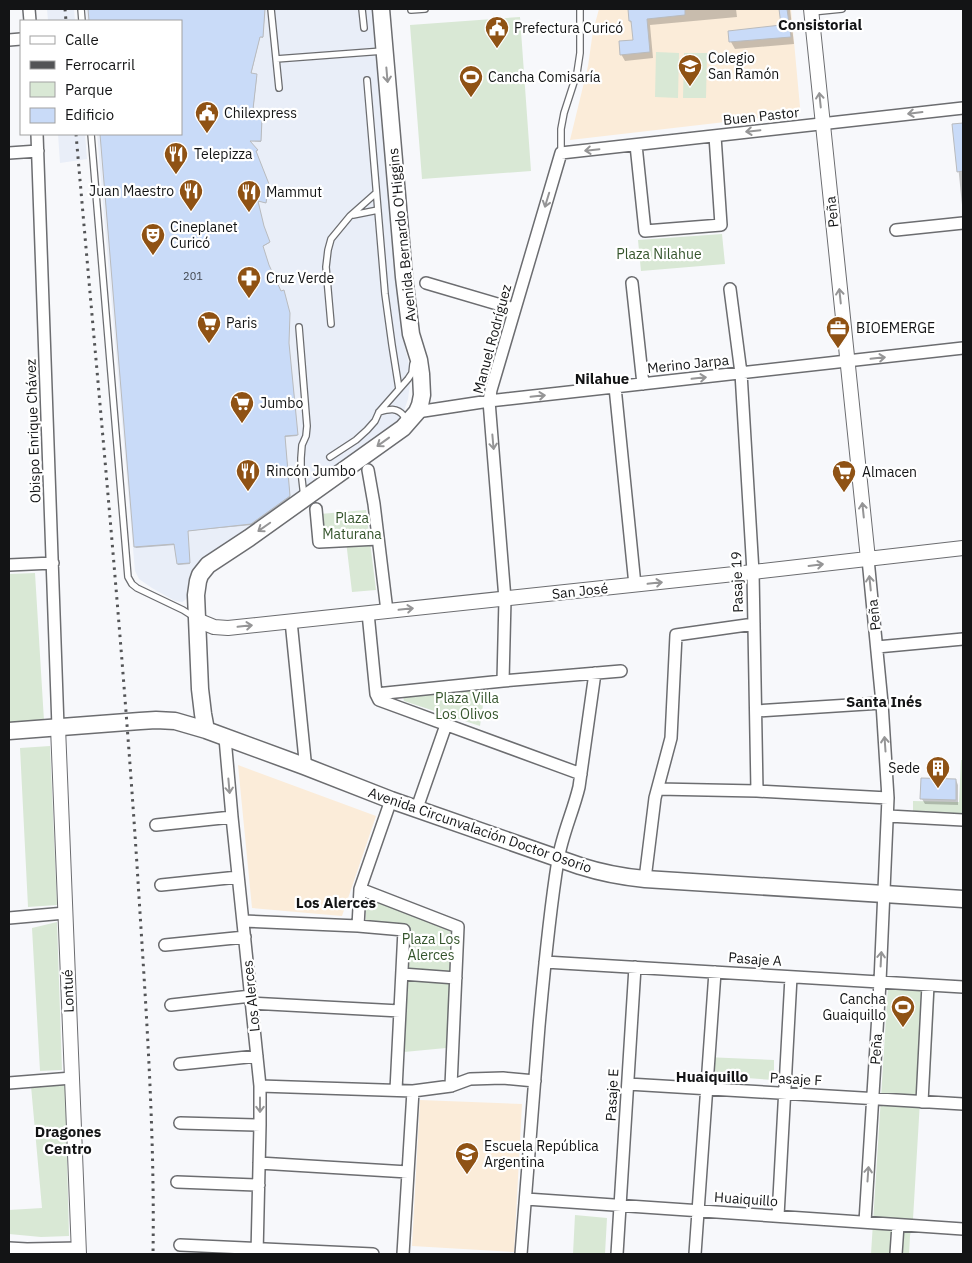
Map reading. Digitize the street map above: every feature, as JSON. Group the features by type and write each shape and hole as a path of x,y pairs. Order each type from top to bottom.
{"main road":[{"name":"Avenida Bernardo O'Higgins","path":"198,620 196,586 200,575 208,565 310,504 403,428 420,405 422,395 421,374 412,334 404,277 381,9"},
{"path":"198,620 200,689 202,714 206,730"},
{"path":"175,721 192,712 196,706 200,689"},
{"name":"Avenida Circunvalación Doctor Osorio","path":"9,731 156,720 175,721 206,730 391,800 580,866 625,878 963,899"}],"street":[{"name":"Peña","path":"811,11 877,648 888,798 885,894 865,1222"},
{"name":"Buen Pastor","path":"562,153 963,108"},
{"name":"Obispo Enrique Chávez","path":"37,135 58,727"},
{"path":"636,145 645,231 721,225 715,136"},
{"path":"9,154 38,151"},
{"name":"Manuel Rodríguez","path":"503,680 505,599 489,401 514,310 562,153"},
{"path":"896,230 963,223"},
{"path":"632,283 643,384"},
{"path":"426,284 514,310"},
{"name":"Pasaje 19","path":"730,288 741,373 753,572 758,791"},
{"name":"Merino Jarpa","path":"416,412 489,401 963,348"},
{"path":"615,387 635,585"},
{"path":"368,470 387,611"},
{"path":"310,504 319,542 378,539"},
{"name":"San José","path":"198,620 214,627 228,628 963,548"},
{"path":"9,565 53,563"},
{"path":"368,613 378,700 581,774"},
{"path":"291,621 305,760 304,766"},
{"path":"646,879 655,798 672,732 676,635 754,624"},
{"path":"877,648 963,638"},
{"path":"376,694 503,680 621,671"},
{"path":"522,1254 545,962 558,858 576,800 595,673"},
{"path":"756,711 882,703"},
{"path":"417,808 446,725"},
{"name":"Lontué","path":"58,727 79,1251"},
{"name":"Los Alerces","path":"225,738 260,1086 257,1252"},
{"path":"658,789 758,791 888,798"},
{"path":"358,926 360,890 391,800"},
{"path":"888,816 963,820"},
{"path":"156,825 232,817"},
{"path":"161,885 238,878"},
{"path":"360,890 458,927 451,1086"},
{"path":"9,918 65,913"},
{"path":"243,921 404,930 396,1090"},
{"path":"165,945 245,937"},
{"name":"Pasaje A","path":"545,962 963,986"},
{"name":"Pasaje E","path":"618,1254 635,967"},
{"path":"695,1254 715,972"},
{"path":"402,974 456,978"},
{"path":"778,1216 791,977"},
{"path":"922,1102 928,985"},
{"path":"171,1005 251,999 400,1011"},
{"path":"180,1064 257,1056"},
{"path":"9,1083 72,1078"},
{"path":"260,1086 413,1091 451,1086 470,1079 503,1078 535,1081"},
{"name":"Pasaje F","path":"628,1084 963,1104"},
{"path":"403,1254 413,1091"},
{"path":"180,1123 260,1125"},
{"path":"259,1163 408,1172"},
{"path":"177,1182 259,1185"},
{"name":"Huaiquillo","path":"526,1199 963,1229"},
{"path":"896,1254 898,1225"},
{"path":"180,1246 257,1252 373,1254"},
{"path":"9,1248 79,1251"}],"lane":[{"path":"271,9 279,88"},
{"path":"362,9 364,28"},
{"path":"411,10 425,9"},
{"path":"562,153 561,129 564,113 577,73 580,53 580,9"},
{"path":"811,11 842,9"},
{"path":"276,59 385,51"},
{"path":"367,80 386,303 399,389"},
{"path":"91,135 128,578 137,588 183,610 198,620"},
{"path":"331,324 326,267 331,239 350,216 376,193"},
{"path":"350,216 378,210"},
{"path":"298,327 307,426 300,458 301,471 310,504"},
{"path":"330,457 356,440 367,430 412,373 412,334"},
{"path":"380,412 392,409 401,412 404,416 403,428"}],"shaded area":[{"path":"47,9 74,9 75,20 48,20"},
{"path":"86,9 374,9 398,291 405,348 410,368 408,399 404,411 393,428 254,524 193,570 189,578 188,597 182,602 175,601 152,588 139,579 135,571 97,135 182,135 182,20 87,20"},
{"name":"Colegio San Ramón","path":"599,9 791,9 800,107 794,114 570,140 588,66 593,31"},
{"path":"58,135 85,135 87,159 60,163"},
{"path":"238,765 376,816 342,916 252,908"},
{"name":"Escuela República Argentina","path":"420,1100 522,1104 514,1252 412,1246"}],"green space":[{"name":"Cancha Comisaría","path":"520,17 531,171 422,179 410,25"},
{"path":"656,52 679,53 678,98 655,97"},
{"path":"684,53 707,53 706,98 683,98"},
{"name":"Plaza Nilahue","path":"722,234 725,264 641,271 638,240"},
{"name":"Plaza Maturana","path":"366,510 376,590 352,592 346,541 323,543 320,514"},
{"path":"35,573 44,721 10,722 9,574"},
{"name":"Plaza Villa Los Olivos","path":"485,690 480,726 404,701 403,696"},
{"path":"50,746 57,905 28,907 20,748"},
{"path":"961,760 963,760 963,815 913,814 913,801 959,802"},
{"name":"Plaza Los Alerces","path":"365,896 453,929 446,1048 404,1052 411,929 366,921"},
{"path":"57,922 62,1070 40,1071 32,928"},
{"path":"888,987 935,987 930,1083 921,1084 913,1219 909,1254 871,1254"},
{"path":"705,1057 774,1060 774,1080 704,1075"},
{"path":"65,1083 69,1236 41,1237 9,1234 9,1210 42,1208 31,1086"},
{"path":"575,1215 607,1218 605,1254 573,1254"}],"building":[{"path":"88,9 265,9 263,37 260,37 251,73 257,74 252,118 262,119 261,141 250,141 258,150 256,151 269,184 266,203 258,201 270,242 263,246 281,291 284,290 290,313 289,343 298,435 285,436 290,496 251,524 188,531 190,563 177,564 174,544 134,547 100,135 182,135 182,20 89,20"},
{"path":"628,9 685,9 685,15 647,19 650,52 620,55 619,41 633,40"},
{"path":"779,9 787,9 791,37 729,42 728,31 781,25"},
{"path":"963,123 963,171 957,172 952,124"},
{"name":"Sede","path":"921,778 956,779 956,800 920,799"}],"railway":[{"path":"65,9 66,20"},
{"path":"76,135 131,774 151,1108 153,1254"}],"place":[{"name":"Prefectura Curicó","path":"497,49"},
{"name":"Colegio San Ramón","path":"690,87"},
{"name":"Cancha Comisaría","path":"471,98"},
{"name":"Chilexpress","path":"207,134"},
{"name":"Telepizza","path":"176,175"},
{"name":"Juan Maestro","path":"191,212"},
{"name":"Mammut","path":"249,213"},
{"name":"Cineplanet Curicó","path":"153,256"},
{"name":"Cruz Verde","path":"249,299"},
{"name":"Paris","path":"209,344"},
{"name":"BIOEMERGE","path":"838,349"},
{"name":"Jumbo","path":"242,424"},
{"name":"Rincón Jumbo","path":"248,492"},
{"name":"Almacen","path":"844,493"},
{"name":"Sede","path":"938,789"},
{"name":"Cancha Guaiquillo","path":"903,1028"},
{"name":"Escuela República Argentina","path":"467,1175"}],"district":[{"name":"Consistorial","path":"820,24"},
{"name":"Nilahue","path":"602,378"},
{"name":"Santa Inés","path":"884,701"},
{"name":"Los Alerces","path":"336,902"},
{"name":"Huaiquillo","path":"712,1076"},
{"name":"Dragones Centro","path":"68,1140"}]}
